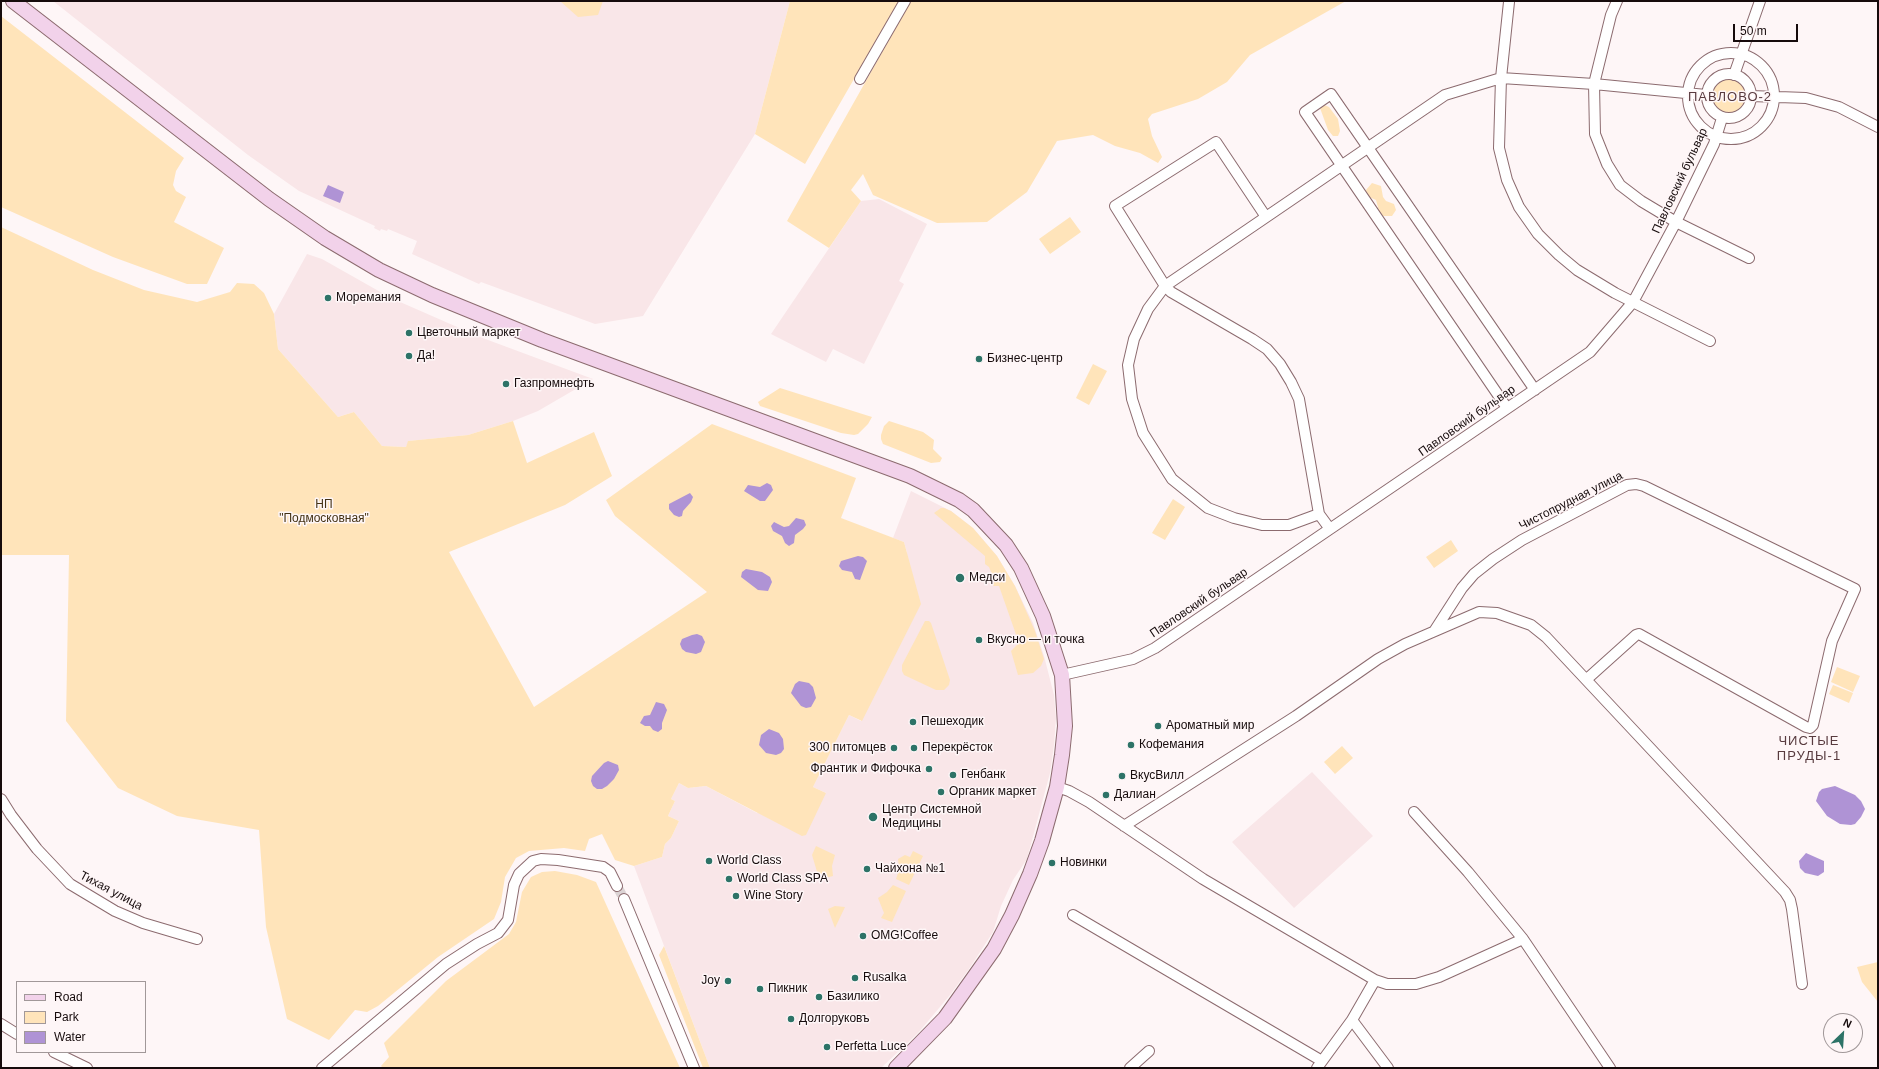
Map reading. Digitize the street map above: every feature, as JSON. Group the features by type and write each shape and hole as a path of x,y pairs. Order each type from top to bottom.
{"main road":[{"path":"13,1 269,199 325,238 379,270 483,317 910,476 953,496 973,510 1006,545 1021,568 1049,631 1062,675 1065,726 1057,787 1042,842 1030,874 1012,915 994,949 945,1018 896,1068"}],"street":[{"path":"860,79 905,1"},
{"path":"1617,1 1611,15 1594,84 1595,134 1606,164 1620,185 1641,201 1676,222 1749,258"},
{"path":"1734,75 1760,1"},
{"path":"1509,2 1501,78 1499,148 1507,180 1519,207 1538,234 1577,270 1633,302 1710,341"},
{"path":"1727,53 1742,54 1755,60 1765,70 1772,83 1774,96 1772,110 1766,122 1756,132 1744,138 1730,140 1707,133 1698,125 1692,116 1688,105 1687,93 1691,79 1699,66 1712,57 1727,53"},
{"path":"1727,74 1734,75 1746,82 1751,96 1750,104 1745,112 1739,117 1730,119 1722,118 1710,109 1706,95 1708,87 1713,81 1727,74"},
{"path":"1319,514 1289,525 1262,525 1234,518 1208,508 1172,479 1143,433 1132,399 1128,365 1134,339 1148,309 1165,286 1445,95 1501,78 1594,84 1706,95"},
{"path":"1507,408 1305,112 1331,94 1535,390"},
{"path":"1751,96 1806,98 1839,107 1878,126"},
{"name":"Павловский бульвар","path":"1062,675 1133,659 1155,648 1590,352 1633,302 1676,222 1717,137 1722,118"},
{"path":"1266,217 1216,142 1115,206 1165,286 1171,292 1252,338 1267,349 1280,364 1299,399 1319,514 1330,529"},
{"name":"Чистопрудная улица","path":"1435,630 1462,588 1474,574 1493,559 1522,540 1628,485 1636,484 1644,486 1854,589 1832,641 1813,725 1810,728 1639,634 1636,635 1587,679"},
{"path":"1124,826 1296,716 1378,659 1435,630 1479,612 1498,613 1531,625 1546,637 1785,892 1790,900 1792,909 1802,984"},
{"path":"1057,787 1081,797 1203,879 1375,980 1387,984 1416,984 1440,977 1523,939"},
{"name":"Тихая улица","path":"1,799 11,815 37,849 70,884 115,911 143,923 198,939"},
{"path":"1414,812 1468,872 1523,939 1610,1068"},
{"path":"322,1068 446,964 476,944 498,933 508,920 514,885 519,874 533,861 540,859 558,860 603,867 610,872 617,886"},
{"path":"624,899 694,1068"},
{"path":"1073,915 1320,1064 1352,1020 1375,980"},
{"path":"1352,1020 1388,1068"},
{"path":"1,1024 16,1033"},
{"path":"1130,1068 1149,1051"},
{"path":"56,1053 88,1068"}],"shaded area":[{"path":"53,1 790,1 755,134 643,316 595,324 481,282 479,284 412,254 417,241 388,229 387,231 381,229 380,231 374,228 375,226 299,191 248,155"},
{"path":"879,199 927,224 899,281 904,284 864,364 833,349 826,362 771,334 861,201"},
{"path":"307,254 322,259 391,298 480,337 593,379 538,411 513,421 468,435 409,441 406,447 382,446 354,412 338,417 278,349 274,314"},
{"path":"911,491 951,511 973,528 997,556 1015,586 1033,623 1044,656 1054,695 1056,718 1054,745 1050,773 1027,859 1013,880 1001,906 993,932 969,969 950,995 918,1033 881,1068 710,1068 634,866 662,857 665,844 671,838 679,821 668,816 675,801 671,799 679,783 688,788 706,786 757,813 826,793 813,787 849,715 861,721 907,553 904,542 893,538"},
{"path":"1312,772 1373,836 1294,908 1232,842"}],"green space":[{"path":"560,1 603,1 598,15 578,17"},
{"path":"790,1 899,1 805,164 755,134"},
{"path":"911,1 1346,1 1250,55 1227,82 1198,99 1152,114 1148,119 1152,136 1162,157 1158,163 1140,153 1115,146 1093,135 1057,141 1027,192 987,222 937,223 873,195 863,174 851,190 861,201 829,248 787,221"},
{"path":"1,16 184,158 176,171 173,185 176,191 186,197 174,222 224,248 207,284 187,284 113,257 1,207"},
{"path":"1733,79 1742,84 1746,90 1746,104 1742,110 1733,115 1725,115 1716,110 1712,104 1711,93 1716,84 1722,80"},
{"path":"1322,104 1329,107 1338,119 1340,131 1338,136 1333,136 1328,130 1320,108"},
{"path":"1372,183 1381,186 1383,197 1386,201 1394,204 1396,210 1392,216 1383,216 1379,211 1376,200 1367,196 1366,190"},
{"path":"1070,217 1081,232 1050,254 1039,239"},
{"name":"НП \"Подмосковная\"","path":"1,227 93,270 144,290 197,302 230,292 237,283 254,284 264,293 274,314 278,349 338,417 354,412 382,446 406,447 408,441 468,435 513,421 527,463 594,432 612,476 565,505 449,552 534,707 707,592 615,516 606,500 712,424 856,478 841,518 904,542 921,604 862,721 849,715 813,787 826,793 806,835 802,836 706,786 688,788 679,783 671,799 675,801 668,816 679,821 671,838 665,844 662,857 634,866 615,860 602,834 589,839 585,851 564,848 529,851 516,858 505,877 501,902 494,919 438,957 378,1006 367,1012 355,1010 329,1040 287,1019 266,927 259,830 177,816 118,788 66,721 69,555 1,555"},
{"path":"1093,364 1107,371 1089,405 1076,398"},
{"path":"780,388 872,417 868,424 858,434 854,435 841,433 760,406 758,402"},
{"path":"889,421 923,432 934,440 933,449 942,458 940,462 931,463 883,444 881,435 884,426"},
{"path":"1173,499 1185,507 1165,540 1152,533"},
{"path":"941,508 951,511 973,528 997,556 1015,586 1035,631 1044,659 1041,666 1033,673 1018,675 1011,651 1019,643 999,586 993,586 994,579 989,567 985,564 985,556 934,513"},
{"path":"1451,540 1458,551 1434,568 1426,557"},
{"path":"925,621 929,621 931,623 950,680 949,685 944,690 936,690 904,675 902,671 902,665"},
{"path":"1837,667 1860,676 1853,692 1831,682"},
{"path":"1833,685 1853,693 1849,703 1829,694"},
{"path":"1342,746 1353,758 1335,774 1324,762"},
{"path":"816,846 835,855 832,866 833,876 825,878 818,875 812,855"},
{"path":"913,851 923,856 909,885 896,879 899,870 898,859 905,855 910,857"},
{"path":"555,871 577,875 596,882 680,1068 383,1068 381,1066 389,1057 384,1043 446,981 509,934 516,922 522,892 531,877 542,872"},
{"path":"893,885 906,891 892,922 881,918 884,913 878,898 887,892"},
{"path":"835,906 845,907 835,928 828,909"},
{"path":"664,946 710,1068 703,1068 659,955"},
{"path":"1878,962 1878,1002 1862,982 1857,967"}],"water":[{"path":"328,185 344,192 340,203 323,196"},
{"path":"767,483 771,485 773,490 765,501 760,501 744,491 748,485 760,487"},
{"path":"690,493 693,497 691,502 683,511 682,516 679,517 674,515 669,509 669,504"},
{"path":"796,518 804,520 806,525 795,535 794,543 789,546 785,543 782,536 773,531 771,526 774,522 784,527 789,526"},
{"path":"858,556 863,557 867,561 860,580 855,579 852,572 842,570 839,566 841,561"},
{"path":"746,569 762,572 770,577 772,582 768,591 758,590 741,577 742,572"},
{"path":"697,634 702,636 705,642 701,652 696,654 686,652 682,649 680,644 682,639"},
{"path":"799,681 809,683 813,687 816,698 811,707 806,708 801,706 791,693 795,684"},
{"path":"656,702 664,704 667,710 662,723 662,729 658,732 653,730 650,726 645,726 640,723 644,716 650,715"},
{"path":"769,729 779,733 783,739 784,749 781,753 776,755 766,753 759,745 761,735"},
{"path":"608,761 618,765 619,770 614,779 607,786 602,789 597,789 593,786 591,781 592,776 604,763"},
{"path":"1835,786 1855,795 1861,801 1865,809 1855,824 1840,824 1827,816 1816,801 1819,792 1822,789"},
{"path":"1806,853 1824,861 1824,872 1818,876 1805,873 1800,868 1799,861"}],"tunnel":[{"path":"617,886 624,899"}],"place":[{"name":"Моремания","path":"328,298"},
{"name":"Цветочный маркет","path":"409,333"},
{"name":"Да!","path":"409,356"},
{"name":"Бизнес-центр","path":"979,359"},
{"name":"Газпромнефть","path":"506,384"},
{"name":"Медси","path":"960,578"},
{"name":"Вкусно — и точка","path":"979,640"},
{"name":"Пешеходик","path":"913,722"},
{"name":"Ароматный мир","path":"1158,726"},
{"name":"Кофемания","path":"1131,745"},
{"name":"300 питомцев","path":"894,748"},
{"name":"Перекрёсток","path":"914,748"},
{"name":"Франтик и Фифочка","path":"929,769"},
{"name":"Генбанк","path":"953,775"},
{"name":"ВкусВилл","path":"1122,776"},
{"name":"Органик маркет","path":"941,792"},
{"name":"Далиан","path":"1106,795"},
{"name":"Центр Системной Медицины","path":"873,817"},
{"name":"World Class","path":"709,861"},
{"name":"Новинки","path":"1052,863"},
{"name":"Чайхона №1","path":"867,869"},
{"name":"World Class SPA","path":"729,879"},
{"name":"Wine Story","path":"736,896"},
{"name":"OMG!Coffee","path":"863,936"},
{"name":"Rusalka","path":"855,978"},
{"name":"Joy","path":"728,981"},
{"name":"Пикник","path":"760,989"},
{"name":"Базилико","path":"819,997"},
{"name":"Долгоруковъ","path":"791,1019"},
{"name":"Perfetta Luce","path":"827,1047"}],"district":[{"name":"ПАВЛОВО-2","path":"1730,97"},
{"name":"ЧИСТЫЕ ПРУДЫ-1","path":"1809,748"}]}
